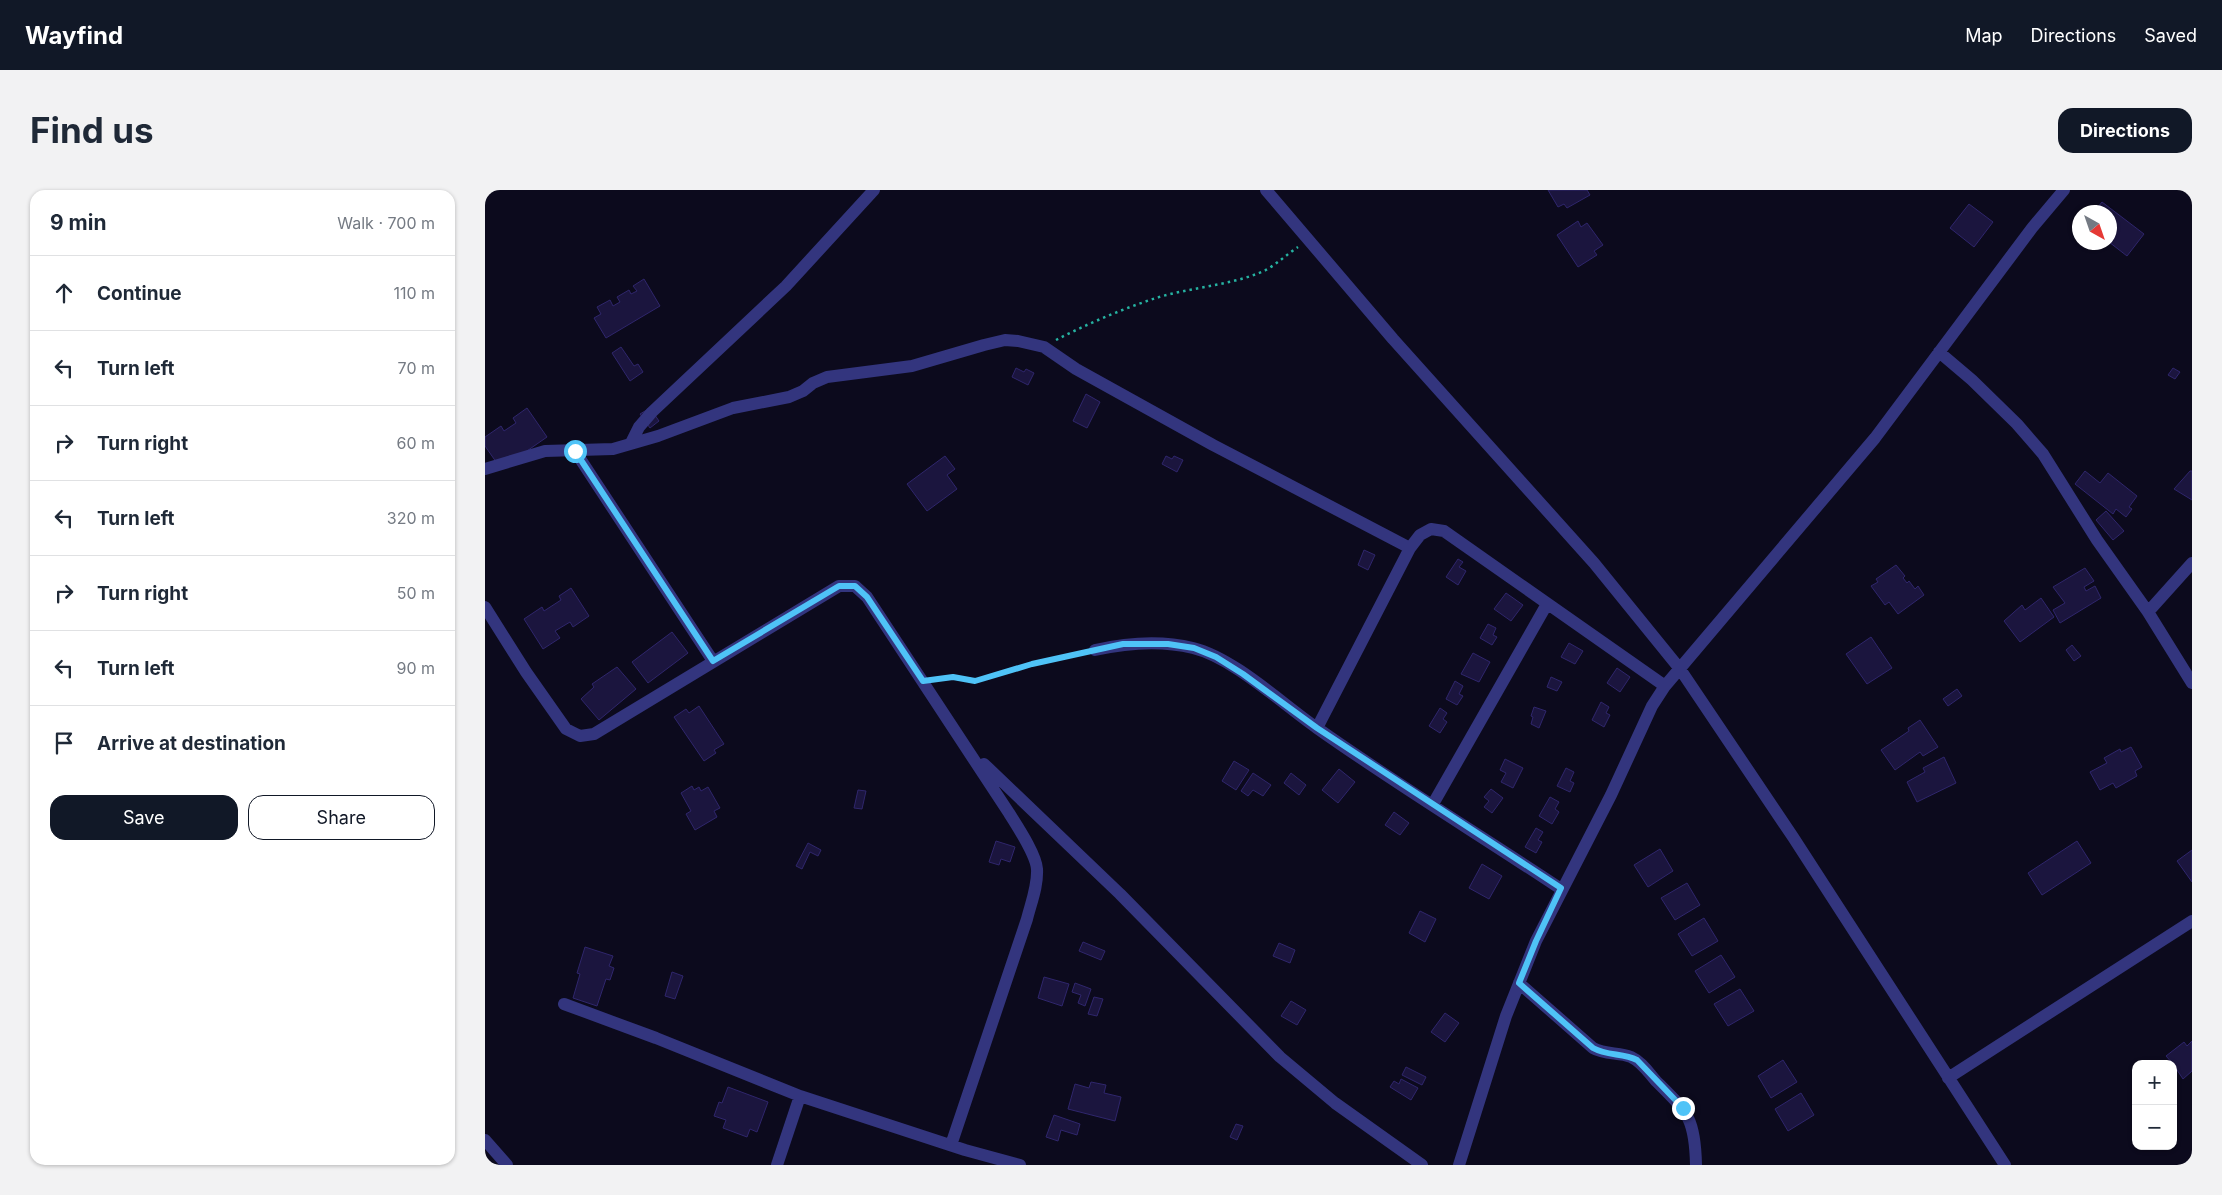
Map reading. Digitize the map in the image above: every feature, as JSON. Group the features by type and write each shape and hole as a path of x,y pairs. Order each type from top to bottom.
{"street":[{"path":"631,443 639,426 652,412 786,286 874,190"},
{"path":"1265,190 1393,339 1594,563 1680,669 1793,837 2005,1165"},
{"path":"1459,1165 1506,1016 1536,941 1561,888 1611,795 1652,706 1665,686 1875,438 2032,228 2064,190"},
{"path":"485,469 545,451 613,448 658,436 733,408 789,397 827,377 911,366 1005,340 1044,347 1076,369 1213,445 1410,548"},
{"path":"1939,352 1972,380 2017,424 2043,454 2097,540 2147,612 2192,683"},
{"path":"575,451 713,661"},
{"path":"1317,728 1410,548 1420,535 1431,529 1444,531 1665,686"},
{"path":"2147,612 2192,563"},
{"path":"485,607 526,672 566,729 580,736 594,734 839,586 855,586 867,597 1023,834 1037,867 1036,887 1027,919 951,1145"},
{"path":"1433,804 1547,604"},
{"path":"1095,650 1123,644 1168,644 1194,648 1216,657 1243,674 1317,728 1561,888"},
{"path":"969,750 1120,894 1280,1056 1335,1103 1422,1165"},
{"path":"1948,1078 2192,921"},
{"path":"1519,983 1593,1048 1601,1052 1627,1056 1643,1066 1683,1108 1692,1126 1696,1165"},
{"path":"564,1004 656,1038 800,1096 999,1161 1019,1165"},
{"path":"777,1165 800,1096"},
{"path":"485,1140 507,1165"}],"path":[{"path":"1044,347 1075,330 1156,298 1207,288 1261,272 1308,240"},
{"path":"923,681 953,677 975,681 1032,664 1095,650"}],"building":[{"path":"1548,190 1587,190 1590,195 1567,208 1564,204 1558,207"},
{"path":"1969,204 1993,222 1974,247 1950,228"},
{"path":"2117,213 2144,234 2127,256 2117,248"},
{"path":"1578,221 1581,227 1587,223 1603,245 1594,251 1597,255 1578,267 1557,235"},
{"path":"644,279 660,306 606,338 594,318 601,314 597,307 610,300 613,306 620,302 617,297 629,290 631,294 637,291 633,286"},
{"path":"621,347 634,366 638,364 643,372 630,381 612,353"},
{"path":"1016,368 1024,372 1026,369 1034,373 1028,385 1012,377"},
{"path":"2173,368 2180,372 2175,379 2168,375"},
{"path":"1086,394 1100,402 1087,428 1073,421"},
{"path":"527,408 547,437 501,469 485,446 485,437 501,426 504,431 516,423 513,418"},
{"path":"650,408 659,421 650,428 640,414"},
{"path":"945,456 955,469 947,475 957,489 927,511 907,484"},
{"path":"1166,456 1172,459 1174,456 1183,460 1177,472 1162,464"},
{"path":"2085,471 2100,483 2108,473 2137,496 2129,507 2132,509 2126,517 2116,509 2113,514 2075,484"},
{"path":"2192,471 2192,500 2174,489"},
{"path":"2106,511 2124,531 2113,540 2096,520"},
{"path":"1364,550 1375,555 1368,570 1358,565"},
{"path":"1458,559 1463,562 1459,567 1466,571 1458,585 1446,577"},
{"path":"1896,565 1905,576 1903,578 1907,583 1909,581 1915,589 1918,586 1924,595 1898,614 1889,602 1885,605 1871,586 1878,582 1876,579"},
{"path":"2085,568 2094,581 2084,587 2086,591 2095,586 2101,598 2060,623 2053,610 2065,603 2053,587"},
{"path":"571,588 589,616 573,627 570,622 555,631 560,638 543,649 524,619 542,607 544,611 561,600 559,596"},
{"path":"1506,593 1523,605 1511,621 1494,609"},
{"path":"2041,598 2054,617 2020,642 2004,621 2022,605 2025,610"},
{"path":"1488,624 1496,628 1493,635 1497,637 1492,645 1480,638"},
{"path":"672,632 688,653 648,683 632,662"},
{"path":"1871,637 1892,668 1867,684 1846,654"},
{"path":"1569,643 1583,651 1575,664 1561,657"},
{"path":"2072,645 2081,656 2074,661 2066,650"},
{"path":"1473,653 1490,662 1479,682 1461,674"},
{"path":"617,667 636,689 599,720 581,699 594,687 592,684"},
{"path":"1617,668 1630,677 1620,692 1607,683"},
{"path":"1551,677 1562,682 1557,691 1547,687"},
{"path":"1455,681 1463,686 1459,694 1463,696 1457,705 1446,699"},
{"path":"1957,689 1962,696 1948,706 1943,699"},
{"path":"1601,702 1609,707 1606,713 1610,715 1604,727 1592,720"},
{"path":"699,706 724,744 714,750 716,753 704,761 674,717 686,709 689,713"},
{"path":"1534,707 1546,711 1539,728 1531,724"},
{"path":"1440,708 1447,713 1443,719 1447,722 1440,733 1429,726"},
{"path":"1920,720 1938,747 1923,756 1920,752 1895,770 1881,750 1909,731 1908,728"},
{"path":"2131,747 2142,767 2135,771 2137,776 2116,788 2113,783 2100,790 2090,772 2107,763 2104,758 2120,749 2121,752"},
{"path":"1944,757 1956,783 1917,802 1907,782 1925,772 1923,768"},
{"path":"1505,759 1523,768 1513,788 1501,782 1506,773 1500,770"},
{"path":"1234,761 1249,770 1236,790 1222,781"},
{"path":"1566,768 1574,772 1570,781 1574,783 1570,792 1557,786"},
{"path":"1339,769 1355,782 1338,803 1322,790"},
{"path":"1253,773 1271,785 1263,796 1253,790 1248,796 1241,791"},
{"path":"1291,773 1306,785 1299,795 1284,783"},
{"path":"692,786 694,790 699,787 701,791 708,787 720,808 714,811 717,817 695,830 686,814 691,811 681,793"},
{"path":"1491,789 1503,798 1492,813 1484,807 1489,801 1484,797"},
{"path":"858,790 866,791 862,809 854,808"},
{"path":"1550,797 1559,802 1555,809 1559,812 1552,824 1539,816"},
{"path":"1394,812 1409,823 1400,835 1385,825"},
{"path":"1536,828 1543,832 1538,840 1542,842 1536,853 1525,847"},
{"path":"996,841 1015,847 1010,862 1001,859 999,865 989,862"},
{"path":"2077,841 2091,863 2042,895 2028,873"},
{"path":"808,843 821,850 818,856 810,852 802,869 796,866"},
{"path":"1660,849 1673,871 1648,887 1634,865"},
{"path":"2192,850 2192,882 2177,861"},
{"path":"1482,864 1502,876 1489,899 1469,888"},
{"path":"1687,883 1700,905 1675,920 1661,898"},
{"path":"1420,911 1436,919 1425,942 1409,933"},
{"path":"1704,918 1718,941 1692,956 1678,934"},
{"path":"1083,942 1105,951 1101,960 1079,951"},
{"path":"1279,943 1295,950 1290,963 1273,956"},
{"path":"585,947 613,956 609,966 614,968 610,980 606,979 597,1006 573,998 580,974 577,973"},
{"path":"1721,955 1735,977 1709,993 1695,971"},
{"path":"672,972 683,976 675,999 665,996"},
{"path":"1044,977 1069,984 1062,1006 1038,998"},
{"path":"1075,983 1091,989 1085,1006 1078,1003 1081,995 1072,992"},
{"path":"1740,989 1754,1011 1728,1026 1714,1004"},
{"path":"1094,997 1103,999 1097,1016 1088,1014"},
{"path":"1291,1001 1306,1010 1297,1025 1281,1016"},
{"path":"1445,1013 1459,1023 1445,1042 1431,1032"},
{"path":"2192,1041 2192,1071 2183,1079 2177,1070 2177,1060 2170,1060 2166,1056 2184,1042 2187,1046"},
{"path":"1783,1060 1797,1082 1771,1098 1758,1076"},
{"path":"1406,1067 1426,1077 1422,1085 1402,1075"},
{"path":"1401,1079 1418,1088 1411,1100 1390,1087 1394,1081 1399,1084"},
{"path":"1091,1082 1106,1085 1104,1093 1121,1097 1115,1121 1068,1109 1075,1084 1089,1088"},
{"path":"728,1087 768,1102 757,1132 750,1129 747,1137 723,1128 726,1120 714,1116 719,1102 722,1103"},
{"path":"1801,1093 1814,1115 1788,1131 1775,1109"},
{"path":"1054,1115 1080,1124 1077,1135 1061,1130 1058,1141 1046,1137"},
{"path":"1236,1124 1243,1126 1237,1140 1230,1137"}],"route":[{"path":"575,451 611,503 713,661 839,586 855,586 867,597 923,681 953,677 975,681 1007,670 1123,644 1168,644 1194,648 1216,657 1243,674 1317,728 1561,888 1519,983 1593,1048 1601,1052 1627,1056 1637,1060 1683,1108"}]}
